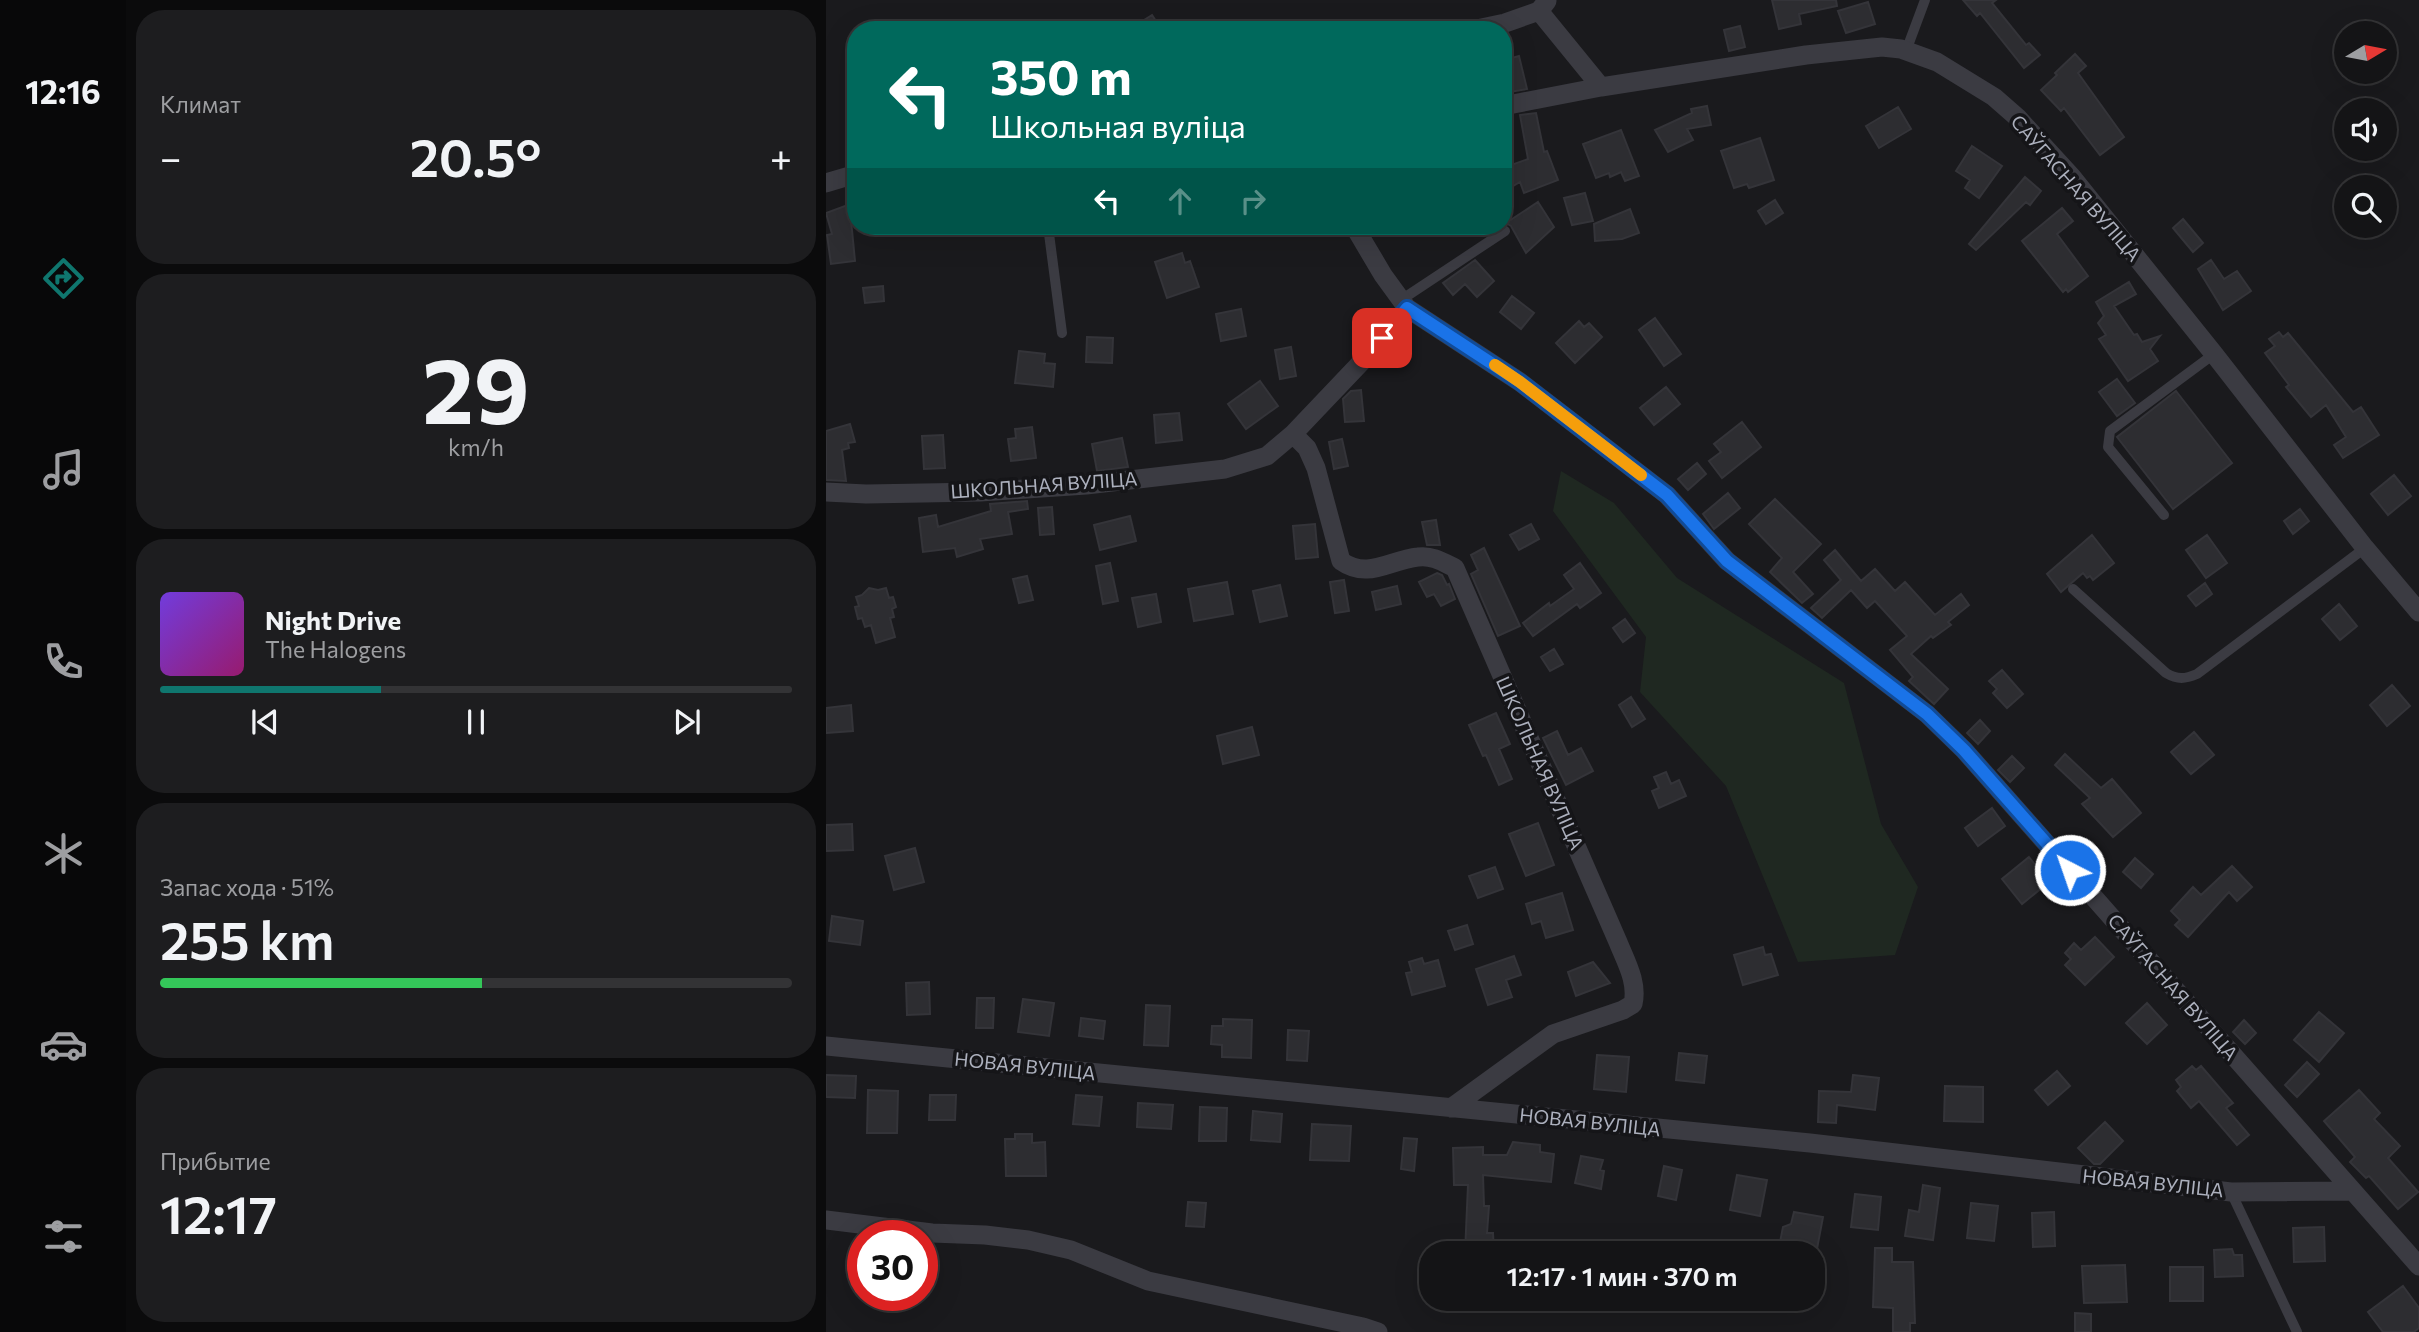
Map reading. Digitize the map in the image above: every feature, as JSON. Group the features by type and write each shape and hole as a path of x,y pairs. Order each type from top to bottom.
{"street":[{"path":"1509,21 1543,5 1601,87"},
{"name":"САЎГАСНАЯ ВУЛІЦА","path":"1512,104 1601,87 1806,55 1882,47 1906,51 1937,62 1994,97 2018,118 2072,177 2365,548 2419,612"},
{"path":"826,184 847,177"},
{"name":"САЎГАСНАЯ ВУЛІЦА","path":"1359,235 1382,275 1404,304 1520,382 1667,495 1727,561 1927,714 1964,750 2419,1266"},
{"name":"ШКОЛЬНАЯ ВУЛІЦА","path":"826,492 980,492 1086,485 1225,469 1267,456 1293,434 1370,353 1404,304"},
{"name":"ШКОЛЬНАЯ ВУЛІЦА","path":"1293,434 1307,448 1316,468 1341,561 1354,569 1373,568 1418,557 1434,558 1455,568 1634,982 1633,1004 1623,1010 1553,1034 1451,1108"},
{"name":"НОВАЯ ВУЛІЦА","path":"826,1046 1810,1143 2231,1192 2353,1191"},
{"path":"826,1220 932,1233 1028,1240 1072,1250 1148,1281 1363,1326 1378,1332"}],"lane":[{"path":"1906,51 1925,0"},
{"path":"1049,235 1062,333"},
{"path":"1404,304 1499,235"},
{"path":"2164,515 2108,447 2110,431 2214,354"},
{"path":"2073,589 2166,673 2174,678 2185,679 2197,674 2365,548"},
{"path":"2231,1192 2297,1332"}],"shaded area":[{"path":"1561,471 1614,503 1677,578 1844,683 1881,824 1918,887 1895,955 1798,962 1726,786 1640,692 1646,637 1553,511"}],"building":[{"path":"1772,0 1836,0 1837,6 1799,14 1801,24 1779,29"},
{"path":"1963,0 1996,0 1992,3 2026,45 2029,43 2040,55 2024,68 1980,13 1977,16"},
{"path":"1868,2 1875,24 1846,33 1838,11"},
{"path":"1152,15 1156,21 1142,21"},
{"path":"1740,26 1745,47 1729,51 1724,30"},
{"path":"2075,54 2086,66 2078,73 2124,137 2100,155 2064,108 2061,111 2041,90"},
{"path":"1519,56 1527,89 1512,92 1512,58"},
{"path":"1707,106 1711,125 1687,129 1693,140 1668,152 1655,130 1692,113 1691,109"},
{"path":"1898,107 1911,129 1879,148 1866,126"},
{"path":"1536,113 1544,152 1547,151 1558,180 1524,193 1520,182 1512,187 1512,165 1528,159 1520,115"},
{"path":"1621,130 1639,176 1625,181 1621,172 1610,177 1609,173 1596,178 1583,144"},
{"path":"1760,138 1774,180 1749,188 1747,184 1734,188 1721,151"},
{"path":"1972,146 2002,166 1979,198 1965,188 1970,180 1956,171"},
{"path":"2025,177 2041,191 2030,205 2026,202 1976,250 1969,244"},
{"path":"1585,193 1593,221 1572,225 1564,198"},
{"path":"1775,200 1783,213 1766,224 1758,211"},
{"path":"1538,202 1554,227 1526,253 1512,228 1512,219"},
{"path":"847,205 847,235 852,235 855,261 831,264 827,235 832,234 826,213"},
{"path":"2062,208 2073,221 2057,234 2088,276 2068,292 2066,289 2063,292 2022,241"},
{"path":"1630,209 1639,233 1622,239 1595,241 1594,224"},
{"path":"2183,219 2203,243 2193,252 2173,228"},
{"path":"1182,253 1185,263 1190,261 1199,287 1167,298 1155,262"},
{"path":"1475,260 1494,281 1477,297 1465,284 1453,295 1443,283"},
{"path":"2211,260 2224,279 2237,271 2251,291 2223,310 2198,269"},
{"path":"2129,282 2136,294 2114,306 2142,342 2160,336 2150,349 2158,361 2128,381 2099,339 2106,335 2098,323 2104,316 2096,302"},
{"path":"883,286 884,301 865,303 863,288"},
{"path":"1512,296 1534,313 1521,329 1500,312"},
{"path":"1241,309 1246,336 1221,341 1216,314"},
{"path":"1655,318 1681,354 1664,366 1639,330"},
{"path":"1579,321 1584,327 1589,323 1602,337 1575,363 1556,343"},
{"path":"2279,332 2283,337 2288,333 2353,412 2361,407 2379,435 2343,458 2334,445 2346,437 2326,405 2311,417 2286,387 2289,385 2265,353 2275,346 2269,339"},
{"path":"1087,337 1113,338 1112,363 1086,362"},
{"path":"1291,347 1296,376 1280,379 1275,350"},
{"path":"1019,351 1045,354 1044,363 1055,364 1053,387 1015,383"},
{"path":"2117,379 2135,403 2117,416 2099,392"},
{"path":"1260,381 1278,406 1246,429 1228,404"},
{"path":"1666,387 1680,404 1654,425 1640,408"},
{"path":"1361,390 1364,421 1345,422 1343,399 1351,391"},
{"path":"2176,391 2232,463 2173,509 2117,437"},
{"path":"1179,413 1182,440 1156,443 1154,415"},
{"path":"1742,422 1761,447 1722,478 1709,461 1721,452 1714,444"},
{"path":"850,424 855,442 848,443 849,448 842,450 846,481 826,480 826,431"},
{"path":"1032,427 1036,458 1011,461 1008,439 1016,438 1015,429"},
{"path":"943,435 945,468 924,469 922,436"},
{"path":"1122,438 1128,467 1097,471 1092,444"},
{"path":"1342,439 1348,466 1334,469 1329,442"},
{"path":"1697,463 1706,474 1688,490 1678,479"},
{"path":"2394,475 2411,496 2388,515 2371,494"},
{"path":"1728,493 1740,508 1714,529 1703,514"},
{"path":"1775,499 1821,544 1793,572 1813,594 1802,603 1770,572 1782,558 1749,524"},
{"path":"1027,501 1028,509 1008,512 1012,534 980,539 983,549 957,557 955,548 923,552 919,518 936,515 938,527 991,511 990,504"},
{"path":"1052,507 1054,534 1040,535 1038,508"},
{"path":"2300,509 2309,521 2293,534 2284,521"},
{"path":"1130,516 1136,541 1100,550 1094,525"},
{"path":"1436,520 1440,545 1427,545 1422,522"},
{"path":"1315,524 1318,557 1296,559 1293,526"},
{"path":"1531,524 1539,539 1519,550 1510,535"},
{"path":"2092,535 2114,563 2093,580 2083,573 2061,592 2047,574"},
{"path":"2207,535 2227,563 2206,578 2186,550"},
{"path":"1484,548 1520,626 1498,636 1471,574 1478,570 1471,555"},
{"path":"1835,550 1861,581 1875,569 1895,591 1905,582 1935,615 1961,594 1969,605 1948,622 1951,625 1933,638 1931,636 1911,654 1948,689 1934,704 1909,681 1913,677 1890,650 1907,636 1875,601 1867,608 1851,590 1822,618 1811,608 1841,580 1824,560"},
{"path":"1110,563 1118,601 1103,604 1096,566"},
{"path":"1580,563 1601,593 1580,608 1577,604 1533,636 1523,623 1549,603 1550,606 1574,589 1564,575"},
{"path":"1437,573 1449,584 1455,599 1441,606 1434,594 1427,597 1419,582"},
{"path":"1027,576 1033,600 1019,603 1013,579"},
{"path":"1344,580 1349,611 1335,613 1330,582"},
{"path":"1227,582 1233,614 1194,621 1188,589"},
{"path":"2205,583 2212,594 2196,606 2188,596"},
{"path":"1280,585 1287,616 1260,622 1253,591"},
{"path":"1397,586 1401,604 1376,610 1372,592"},
{"path":"869,588 886,588 889,598 893,597 896,607 892,609 894,617 890,618 895,637 876,643 871,625 865,627 862,618 858,619 855,607 859,606 856,597"},
{"path":"1156,594 1161,622 1138,627 1132,598"},
{"path":"2339,604 2357,626 2340,640 2322,619"},
{"path":"1625,619 1635,633 1623,642 1613,628"},
{"path":"1554,649 1563,664 1550,671 1541,657"},
{"path":"2002,670 2023,694 2007,708 1993,693 1997,689 1989,681"},
{"path":"2392,685 2410,706 2387,726 2370,705"},
{"path":"1631,697 1645,719 1632,727 1619,705"},
{"path":"851,705 853,731 826,733 826,708"},
{"path":"1496,713 1510,744 1499,749 1512,779 1499,785 1469,725"},
{"path":"1980,720 1990,731 1978,744 1967,733"},
{"path":"1252,727 1259,755 1223,764 1217,736"},
{"path":"1557,731 1568,755 1581,748 1593,771 1566,785 1543,738"},
{"path":"2194,732 2214,755 2191,774 2171,752"},
{"path":"2065,754 2101,788 2112,779 2141,813 2113,837 2082,804 2090,798 2055,765"},
{"path":"2012,756 2024,768 2010,782 1998,770"},
{"path":"1666,772 1671,784 1679,780 1686,796 1659,808 1652,791 1659,788 1654,777"},
{"path":"1992,808 2005,826 1978,846 1965,828"},
{"path":"1538,823 1554,865 1526,876 1509,834"},
{"path":"852,824 853,850 826,851 826,825"},
{"path":"915,848 924,882 894,890 885,856"},
{"path":"2029,857 2049,882 2022,904 2002,879"},
{"path":"2135,858 2153,874 2141,888 2123,872"},
{"path":"2232,866 2252,887 2237,901 2229,892 2188,937 2175,925 2180,920 2171,911 2193,887 2201,895"},
{"path":"1495,867 1503,889 1478,898 1469,876"},
{"path":"1562,893 1573,930 1546,938 1541,921 1532,924 1526,904"},
{"path":"832,916 863,921 860,945 829,941"},
{"path":"1467,925 1473,944 1455,950 1448,931"},
{"path":"2095,937 2114,957 2085,985 2065,965 2071,959 2065,953 2074,943 2081,950"},
{"path":"1763,947 1765,955 1771,954 1778,975 1743,985 1734,955"},
{"path":"1514,956 1521,975 1506,980 1512,997 1488,1005 1476,969"},
{"path":"1422,958 1424,964 1438,960 1445,986 1412,995 1406,973 1412,972 1409,962"},
{"path":"1593,962 1610,983 1576,996 1568,972"},
{"path":"929,982 930,1014 907,1015 906,983"},
{"path":"977,998 994,998 993,1028 976,1028"},
{"path":"1023,999 1054,1003 1049,1036 1018,1032"},
{"path":"2147,1003 2167,1025 2147,1044 2126,1023"},
{"path":"1146,1005 1170,1006 1168,1046 1144,1045"},
{"path":"2319,1012 2344,1033 2319,1062 2294,1040"},
{"path":"1081,1018 1105,1021 1103,1039 1079,1036"},
{"path":"1223,1019 1252,1020 1251,1058 1222,1057 1222,1045 1211,1044 1212,1026 1223,1026"},
{"path":"2244,1020 2256,1033 2245,1044 2233,1032"},
{"path":"1288,1030 1309,1031 1307,1061 1287,1060"},
{"path":"1679,1053 1707,1056 1704,1083 1676,1080"},
{"path":"1597,1055 1629,1057 1626,1092 1594,1089"},
{"path":"2307,1062 2319,1074 2297,1097 2285,1085"},
{"path":"2192,1066 2196,1070 2201,1066 2233,1103 2226,1108 2249,1135 2237,1145 2199,1101 2191,1108 2177,1091 2181,1087 2176,1080"},
{"path":"2057,1071 2070,1086 2048,1105 2035,1090"},
{"path":"826,1075 856,1076 855,1098 826,1097"},
{"path":"1853,1075 1879,1078 1875,1110 1837,1105 1836,1123 1818,1122 1819,1091 1851,1092"},
{"path":"1945,1086 1983,1087 1983,1122 1944,1121"},
{"path":"868,1090 898,1091 897,1133 867,1133"},
{"path":"2359,1090 2380,1113 2374,1119 2400,1146 2388,1158 2418,1192 2398,1209 2369,1176 2366,1178 2350,1162 2355,1157 2324,1121"},
{"path":"930,1095 956,1095 955,1120 929,1120"},
{"path":"1076,1095 1102,1097 1099,1126 1073,1124"},
{"path":"1138,1103 1173,1105 1171,1129 1137,1127"},
{"path":"1200,1107 1227,1108 1226,1141 1199,1141"},
{"path":"1253,1111 1282,1114 1280,1142 1251,1140"},
{"path":"2105,1122 2123,1141 2100,1164 2094,1164 2078,1148"},
{"path":"1312,1124 1351,1126 1349,1161 1310,1160"},
{"path":"1015,1134 1032,1134 1032,1143 1045,1142 1046,1176 1006,1176 1005,1139 1015,1139"},
{"path":"1404,1138 1417,1139 1414,1171 1401,1169"},
{"path":"1513,1142 1540,1145 1540,1152 1554,1154 1551,1182 1483,1175 1484,1206 1489,1206 1487,1233 1493,1233 1493,1241 1466,1241 1468,1185 1454,1185 1453,1148 1483,1147 1483,1155 1507,1155"},
{"path":"1581,1156 1603,1160 1600,1170 1604,1171 1601,1189 1575,1183"},
{"path":"1664,1166 1682,1170 1676,1200 1658,1196"},
{"path":"1737,1175 1767,1180 1760,1216 1730,1210"},
{"path":"1923,1185 1940,1188 1933,1240 1905,1236 1909,1210 1919,1212"},
{"path":"1855,1194 1881,1197 1878,1230 1851,1227"},
{"path":"1188,1202 1206,1203 1204,1227 1186,1226"},
{"path":"1971,1203 1998,1206 1994,1241 1967,1238"},
{"path":"1794,1212 1823,1217 1818,1241 1780,1241 1783,1227 1791,1224"},
{"path":"2054,1212 2055,1246 2033,1247 2032,1213"},
{"path":"2324,1227 2325,1261 2294,1262 2293,1228"},
{"path":"1875,1248 1892,1248 1892,1262 1913,1262 1915,1323 1910,1323 1910,1332 1893,1332 1893,1308 1873,1307"},
{"path":"2232,1249 2234,1255 2242,1255 2243,1276 2215,1277 2214,1250"},
{"path":"2125,1265 2127,1302 2084,1303 2082,1266"},
{"path":"2170,1267 2203,1267 2203,1301 2170,1301"},
{"path":"2403,1286 2419,1308 2419,1328 2414,1332 2383,1332 2368,1312"},
{"path":"2075,1313 2091,1314 2091,1332 2075,1332"}],"slow traffic":[{"path":"1495,365 1641,475"}],"route":[{"path":"1382,338 1407,308 1520,382 1667,495 1727,561 1927,714 1964,750 2070,870"}]}
